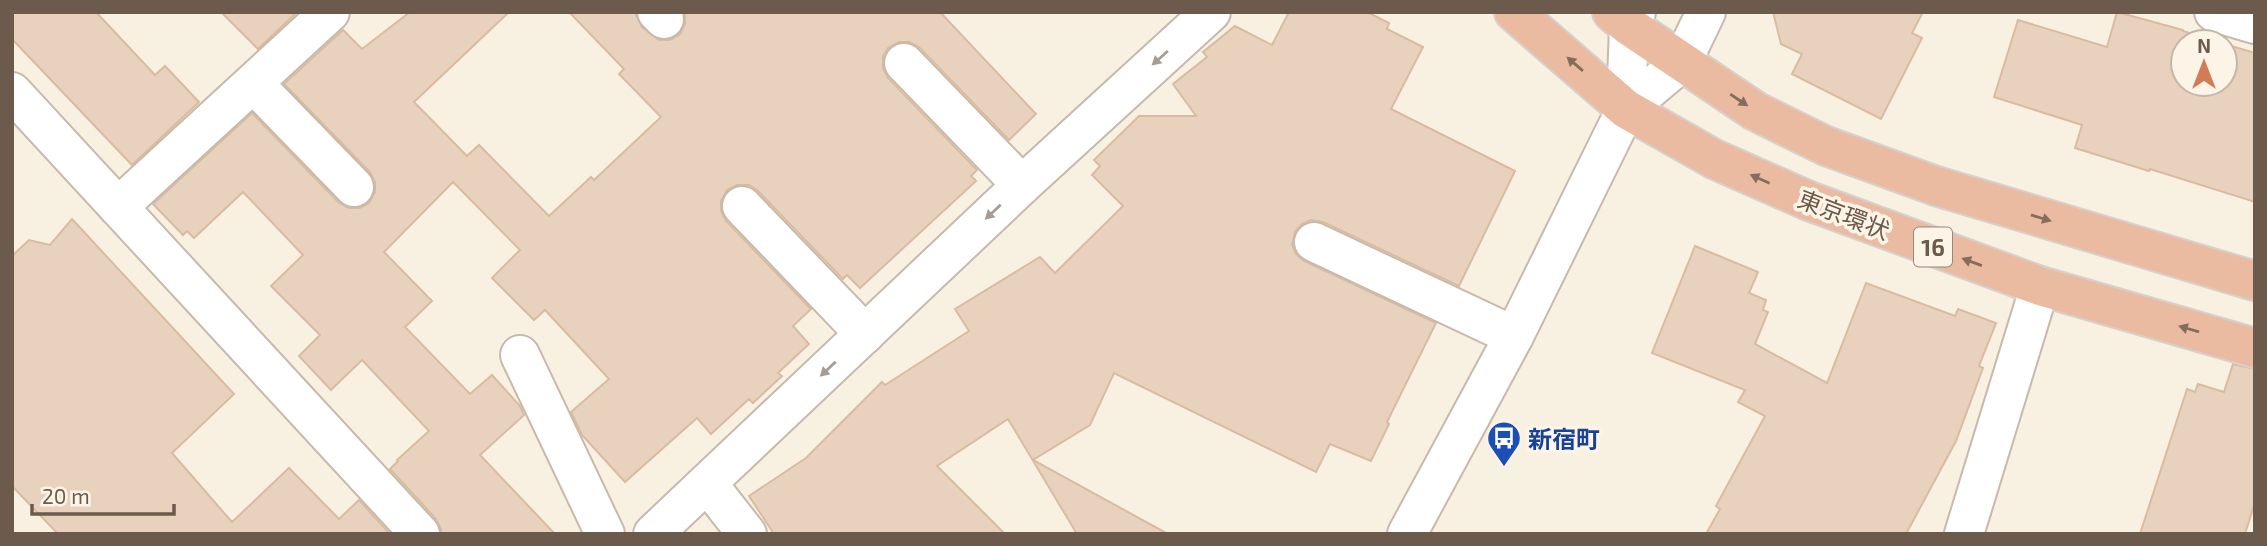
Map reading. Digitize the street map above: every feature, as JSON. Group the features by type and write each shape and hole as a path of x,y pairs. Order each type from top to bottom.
{"highway":[{"name":"東京環状","path":"1514,12 1626,109 1714,159 1809,201 2040,286 2255,348"},
{"name":"16","path":"1625,17 1682,62 1755,111 1826,146 1936,186 2255,281"}],"street":[{"path":"118,207 330,12"},
{"path":"653,534 1022,185 1211,12"},
{"path":"1407,534 1514,336 1626,109 1682,62 1706,12"},
{"path":"2214,12 2255,24"},
{"path":"1625,17 1626,109"},
{"path":"904,63 1022,185"},
{"path":"254,84 354,187"},
{"path":"12,92 420,534"},
{"path":"742,206 865,334"},
{"path":"1314,242 1514,336"},
{"path":"1964,534 2040,286"},
{"path":"520,355 605,534"},
{"path":"707,483 747,534"}],"building":[{"path":"12,12 96,12 155,75 165,66 199,102 132,165 12,39"},
{"path":"221,12 297,12 258,49"},
{"path":"410,12 509,12 414,102 467,156 479,145 549,216 591,177 594,180 661,117 619,74 624,69 569,12 635,12 642,27 659,40 670,40 680,34 685,24 685,12 940,12 1036,114 1009,140 919,47 909,42 899,42 888,48 883,56 883,68 888,78 977,170 971,176 976,181 860,288 847,275 843,279 757,190 749,185 737,185 727,190 721,201 721,211 726,221 811,309 793,326 809,344 778,373 782,376 753,403 749,399 711,434 697,418 625,482 582,435 571,412 609,379 545,310 534,320 492,278 520,250 453,182 384,252 432,301 405,327 470,394 492,375 520,406 524,415 480,455 555,534 441,534 436,519 390,469 429,431 362,360 331,390 299,356 320,335 271,286 303,255 243,192 194,238 187,231 183,235 153,204 252,113 339,203 349,208 360,208 369,203 375,192 375,182 370,172 284,84 343,30 362,49"},
{"path":"1289,12 1367,12 1389,23 1387,29 1423,47 1391,109 1515,171 1459,286 1323,222 1311,220 1302,224 1295,232 1292,245 1296,254 1304,261 1436,323 1387,422 1389,424 1371,461 1330,444 1316,472 1114,373 1090,425 1033,460 1168,534 1077,534 1008,419 937,466 1005,534 774,534 749,496 806,458 882,382 885,385 969,331 955,309 1040,257 1055,273 1123,206 1092,175 1100,166 1094,160 1139,116 1196,116 1173,84 1207,57 1203,52 1235,26 1272,45"},
{"path":"1773,12 1923,12 1912,33 1922,38 1881,119 1792,74 1802,54 1781,44"},
{"path":"2117,12 2176,28 2169,28 2169,98 2239,98 2239,48 2255,53 2255,202 2075,148 2082,125 1994,97 2018,20 2107,47"},
{"path":"72,219 234,394 172,453 232,522 289,468 339,519 359,500 390,534 58,534 12,486 12,256 29,240 50,245"},
{"path":"1695,246 1758,272 1749,293 1766,300 1763,310 1768,312 1755,344 1827,383 1866,283 1955,316 1958,309 1996,323 1979,366 1983,368 1956,441 1906,534 1706,534 1720,509 1716,506 1765,416 1738,402 1745,390 1652,353"},
{"path":"2233,364 2255,369 2255,502 2245,534 2140,534 2187,389 2195,392 2198,384 2224,392"}],"place":[{"name":"新宿町","path":"1504,468"}]}
